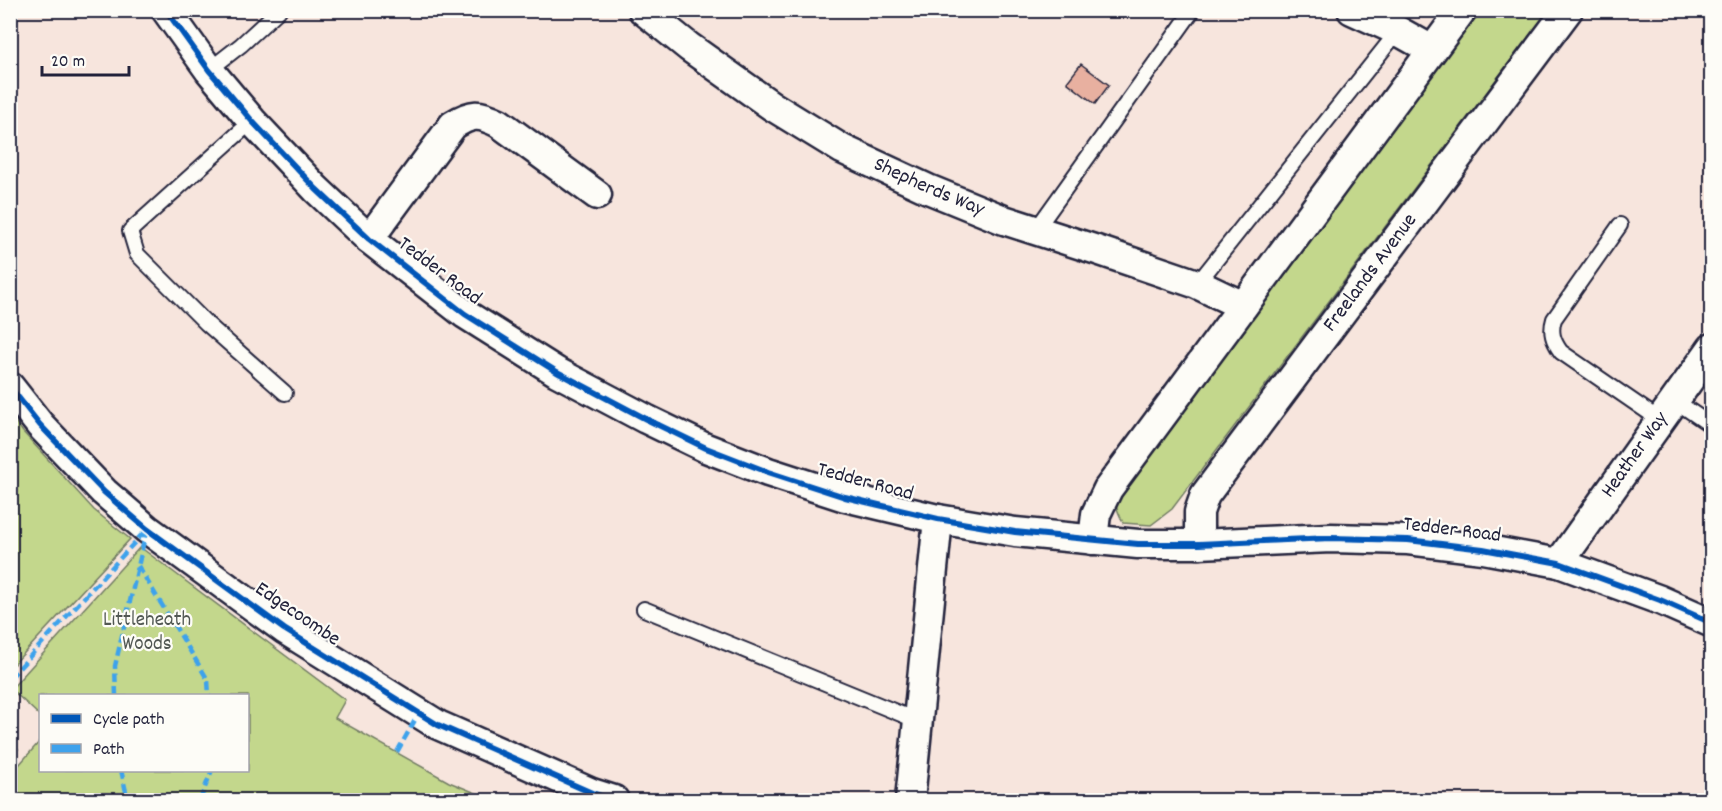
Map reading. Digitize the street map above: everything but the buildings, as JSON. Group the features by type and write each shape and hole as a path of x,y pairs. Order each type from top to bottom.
{"street":[{"name":"Tedder Road","path":"166,10 209,70 252,121 316,189 369,239 465,314 557,372 706,448 768,472 845,497 938,519 1015,532 1138,544 1199,544 1331,538 1408,540 1483,549 1559,563 1660,600 1712,622"},
{"name":"Shepherds Way","path":"643,10 689,47 772,106 842,149 928,189 1004,220 1197,284 1243,306"},
{"path":"1352,10 1432,50"},
{"path":"1093,540 1096,514 1108,489 1462,10"},
{"name":"Freelands Avenue","path":"1199,544 1199,512 1205,495 1568,10"},
{"name":"Tedder Road","path":"369,239 453,125 467,116 483,115 499,123 597,195"},
{"name":"Heather Way","path":"1559,563 1712,348"},
{"name":"Edgecoombe","path":"10,387 40,425 104,492 147,529 284,629 438,725 614,801"},
{"path":"910,801 938,519"}],"lane":[{"path":"209,70 241,45 279,10"},
{"path":"1035,231 1193,10"},
{"path":"1197,284 1398,31"},
{"path":"252,121 129,231 137,254 206,323 285,393"},
{"path":"1620,225 1554,319 1551,328 1553,338 1561,352 1667,410 1712,426"},
{"path":"644,609 918,721"}],"green space":[{"path":"1474,11 1548,11 1172,509 1151,525 1123,523 1115,504"},
{"name":"Littleheath Woods","path":"11,416 94,510 130,539 11,667"},
{"name":"Littleheath Woods","path":"140,547 345,700 335,718 449,782 493,800 11,800 11,774 39,742 39,772 249,772 249,694 39,694 39,715 11,689"}],"marked path":[{"path":"10,678 147,529"},
{"path":"116,694 115,666 146,532"},
{"path":"138,566 208,680 209,694"},
{"path":"397,752 419,713"},
{"path":"121,772 128,800"},
{"path":"200,800 211,772"}],"cycle path":[{"path":"166,10 209,70 252,121 316,189 369,239 465,314 557,372 706,448 768,472 845,497 938,519 1015,532 1138,544 1199,544 1331,538 1408,540 1483,549 1559,563 1660,600 1712,623"},
{"path":"10,387 40,425 104,492 147,529 284,629 438,725 592,793 614,800"}]}
